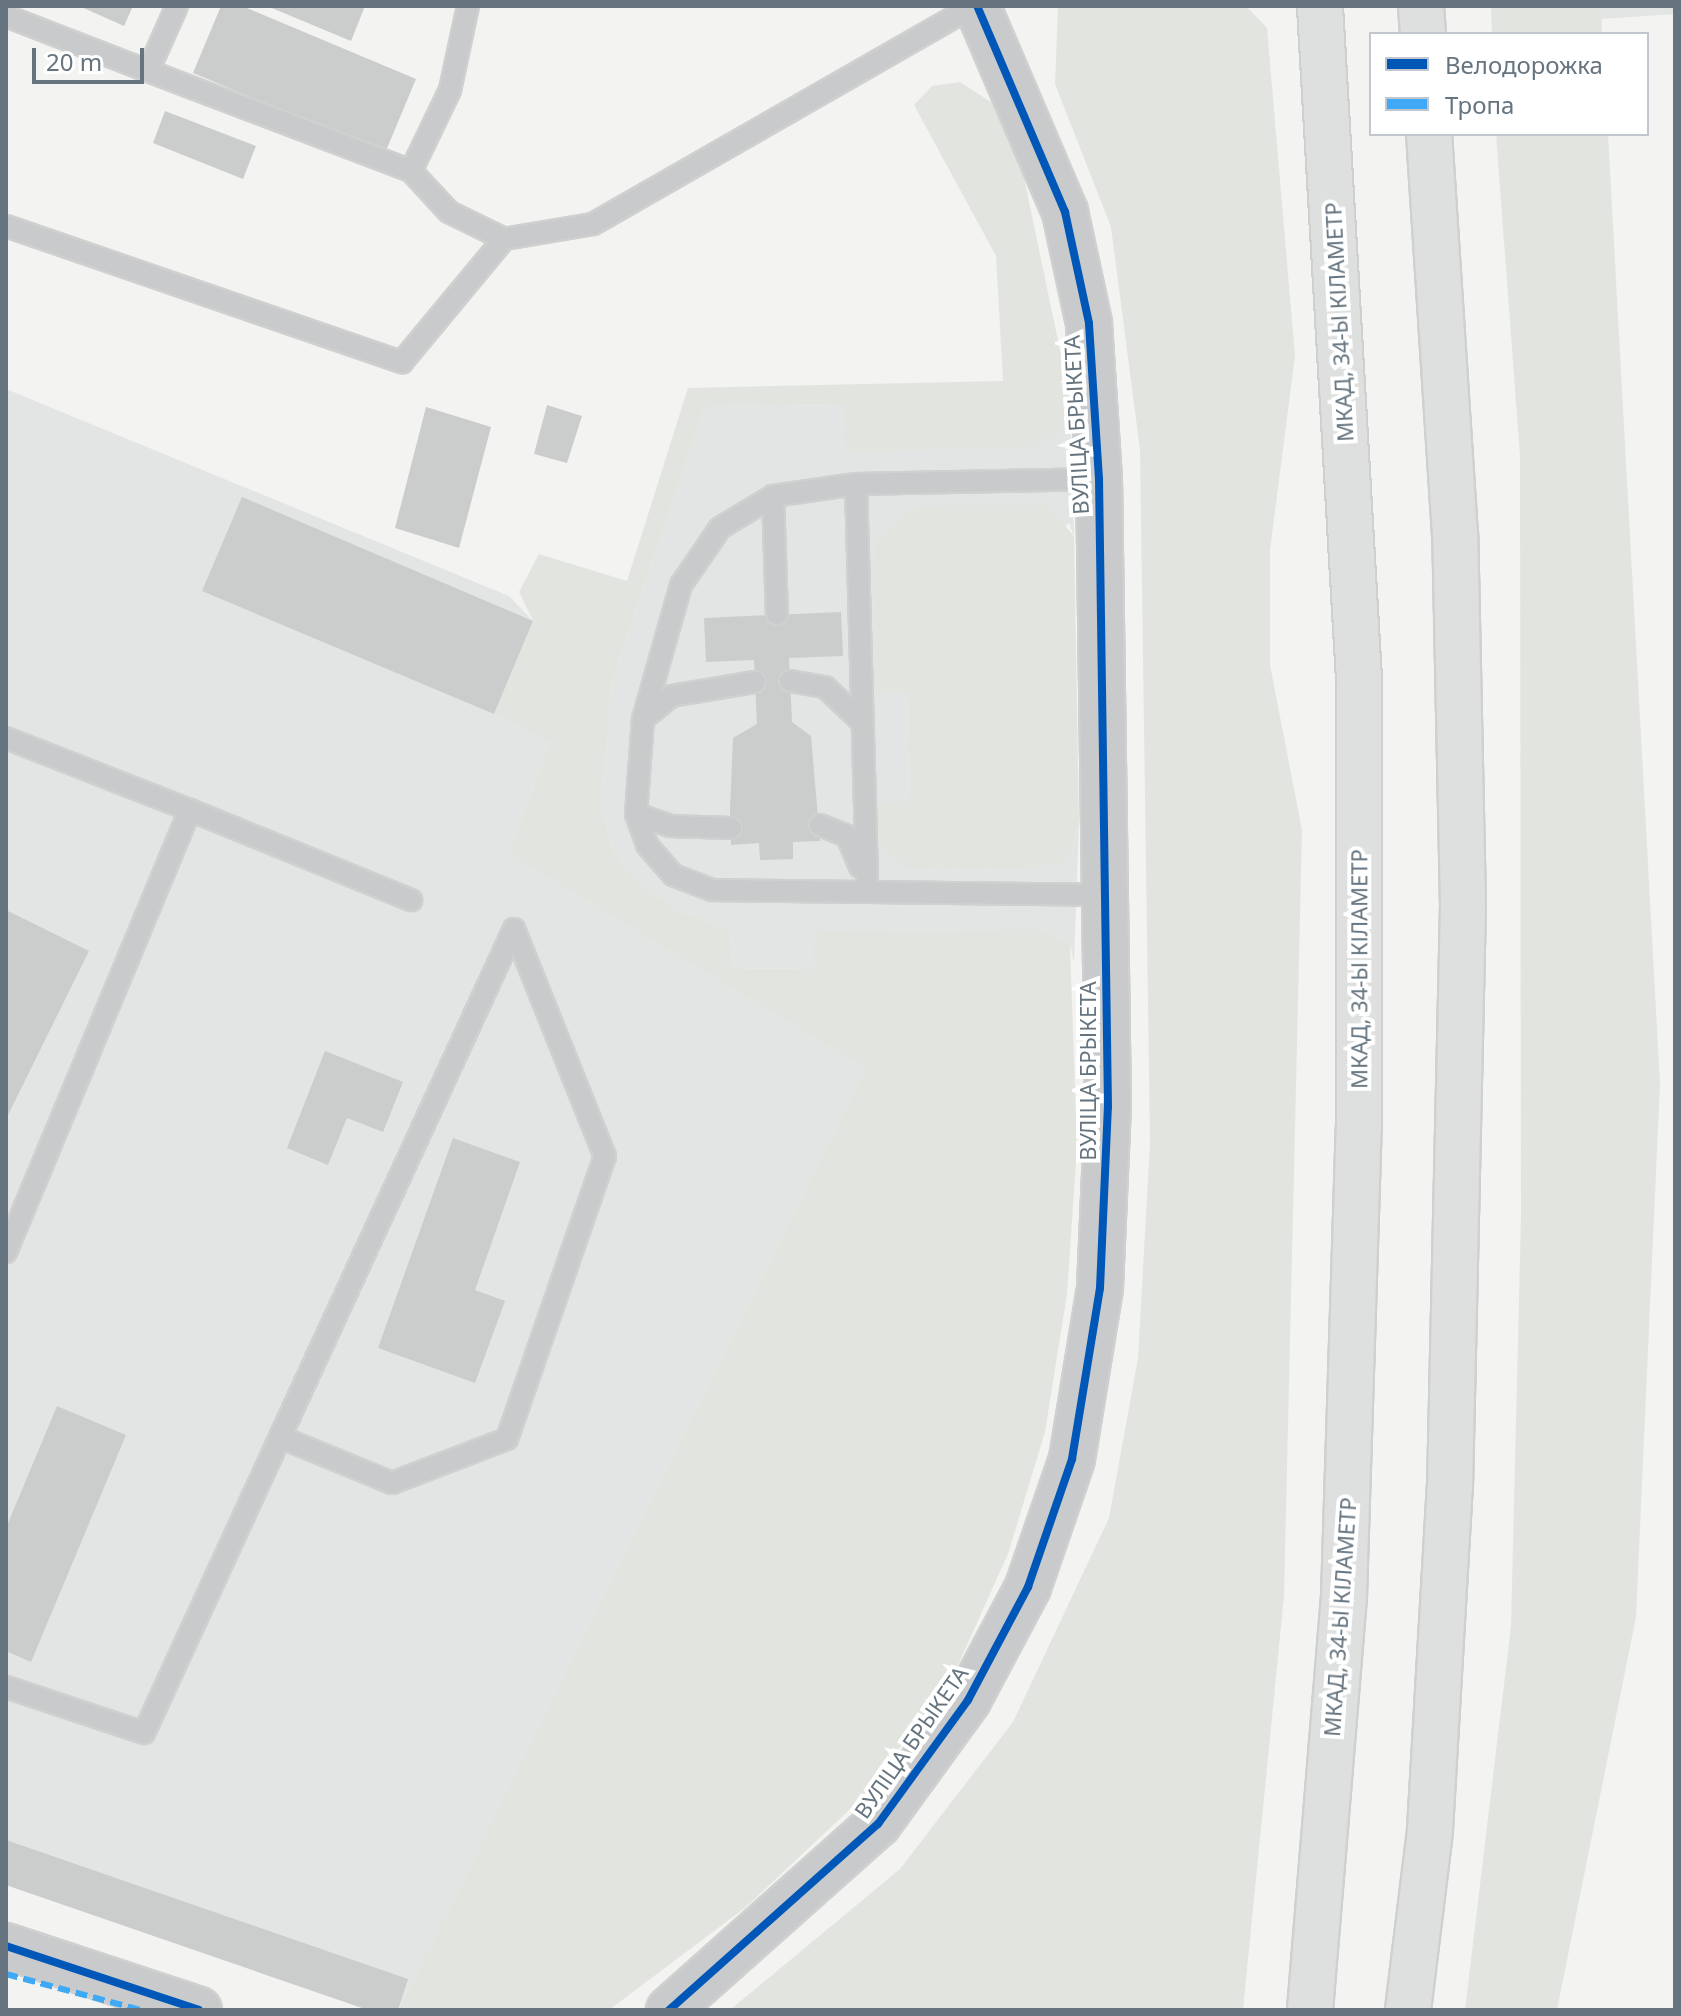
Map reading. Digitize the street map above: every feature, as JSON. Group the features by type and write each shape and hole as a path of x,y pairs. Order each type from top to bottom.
{"highway":[{"path":"1290,6 1324,51"},
{"name":"МКАД, 34-Ы КІЛАМЕТР","path":"1310,2010 1344,1596 1359,1128 1359,679 1320,6"},
{"path":"1421,6 1423,32"},
{"path":"1408,2010 1450,1487 1463,905 1455,535 1429,136"}],"street":[{"name":"ВУЛІЦА БРЫКЕТА","path":"669,2010 878,1824 968,1700 1028,1587 1072,1459 1100,1288 1108,1107 1106,895 1099,479 1089,323 1065,212 975,6"},
{"path":"6,1946 199,2010"}],"lane":[{"path":"148,71 177,6"},
{"path":"6,16 411,171 449,212 504,239 593,224 975,6"},
{"path":"411,171 450,90 469,7"},
{"path":"6,226 402,362 504,239"},
{"path":"1099,479 856,484 773,496 720,528 681,585 643,719 636,814 647,845 673,875 712,890 1106,895"},
{"path":"856,484 867,890"},
{"path":"773,496 777,614"},
{"path":"790,681 825,687 862,722"},
{"path":"643,719 671,696 755,682"},
{"path":"6,738 411,900"},
{"path":"6,1252 13,1218 190,810"},
{"path":"636,814 670,826 731,828"},
{"path":"820,825 847,836 867,890"},
{"path":"6,1687 144,1733 280,1437 514,929 605,1156 507,1439 392,1483 280,1437"}],"shaded area":[{"path":"1058,6 1246,6 1267,28 1295,356 1270,550 1270,665 1302,830 1284,1596 1243,2010 730,2010 900,1869 1013,1722 1109,1518 1138,1358 1150,1143 1140,450 1111,227 1055,84"},
{"path":"1491,6 1601,6 1602,32 1492,32"},
{"path":"1601,6 1675,6 1675,14 1601,19"},
{"path":"960,82 994,104 1018,149 1070,398 1063,423 1051,440 1029,448 845,451 844,405 705,407 613,678 601,808 613,850 637,882 679,911 731,930 733,968 814,969 813,930 1041,929 1070,944 1077,1148 1067,1294 1045,1432 1008,1554 953,1676 863,1797 746,1907 609,2010 398,2010 865,1069 508,854 549,743 494,714 533,621 519,592 539,554 627,581 688,388 1003,381 996,256 914,105 932,86"},
{"path":"1496,136 1608,136 1660,1083 1636,1617 1557,2010 1465,2010 1511,1626 1521,1217 1520,456"},
{"path":"6,389 509,596 533,621 494,714 549,743 508,854 865,1069 398,2010 368,2010 6,1885"},
{"path":"1070,398 1074,536 1069,523 874,691 907,690 909,803 1073,845 1079,824 1074,963 1070,944 1041,929 814,930 814,969 733,968 731,930 679,911 637,882 613,850 601,808 613,678 705,407 844,405 846,451 1063,423"},
{"path":"1046,505 1074,536 1079,824 1073,845 1060,862 1037,867 906,868 876,841 875,803 909,802 907,691 873,691 875,543 903,514 923,506"}],"building":[{"path":"79,6 133,6 124,26"},
{"path":"221,6 242,6 416,79 385,153 193,73"},
{"path":"267,6 365,6 351,41"},
{"path":"165,111 256,146 243,179 153,143"},
{"path":"547,405 582,416 567,463 534,454"},
{"path":"426,407 491,427 459,548 395,528"},
{"path":"242,497 533,621 494,714 202,591"},
{"path":"841,612 843,656 789,658 792,722 811,736 820,841 793,842 793,859 760,860 759,843 731,845 733,738 757,724 754,660 706,662 704,618"},
{"path":"6,910 89,951 6,1119"},
{"path":"325,1051 403,1082 383,1132 347,1118 328,1165 287,1148"},
{"path":"453,1138 520,1162 475,1290 505,1301 475,1383 378,1348"},
{"path":"57,1406 126,1435 31,1662 6,1651 6,1528"},
{"path":"6,1840 408,1979 398,2010 368,2010 6,1885"}],"marked path":[{"path":"6,1974 140,2010"}],"cycle path":[{"path":"669,2010 878,1824 968,1700 1028,1587 1072,1459 1100,1288 1108,1107 1099,479 1089,323 1065,212 977,6"},
{"path":"6,1946 199,2010"}]}
